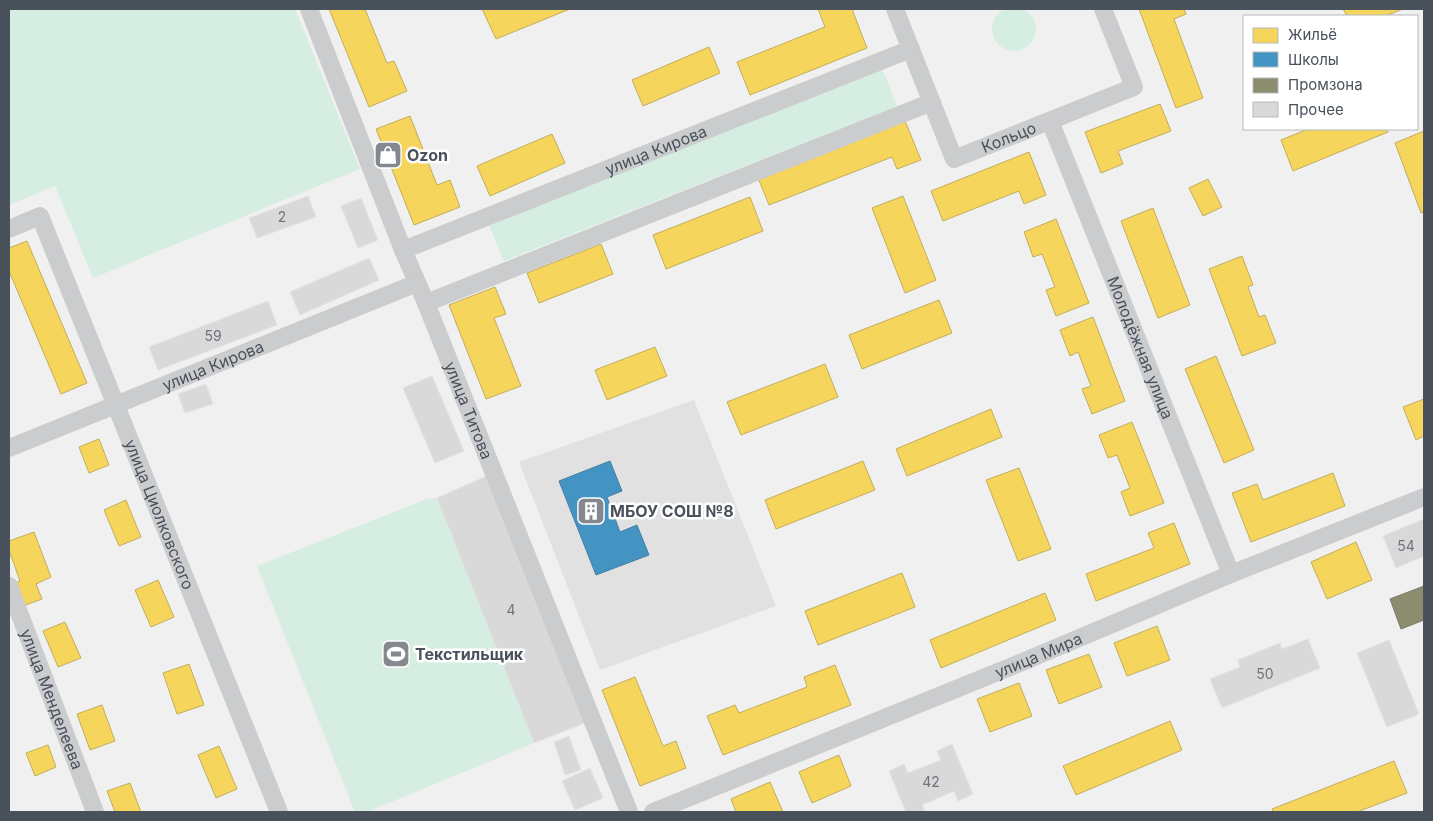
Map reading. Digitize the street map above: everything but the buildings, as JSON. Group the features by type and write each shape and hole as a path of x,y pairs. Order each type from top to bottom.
{"street":[{"name":"улица Титова","path":"309,9 403,250 630,812"},
{"name":"Кольцо","path":"895,9 954,159 1134,87 1103,9"},
{"name":"улица Кирова","path":"403,250 911,49"},
{"path":"426,303 932,102"},
{"name":"Молодёжная улица","path":"1050,121 1231,574"},
{"name":"улица Циолковского","path":"9,229 40,216 279,812"},
{"name":"улица Кирова","path":"9,448 417,284"},
{"name":"улица Мира","path":"653,812 1020,663 1231,574 1424,497"},
{"name":"улица Менделеева","path":"9,586 95,812"}],"shaded area":[{"path":"694,400 776,606 600,670 519,462"}],"green space":[{"path":"1010,7 1018,7 1030,13 1036,29 1030,45 1018,51 1010,51 998,45 992,33 992,25 998,13"},
{"path":"9,9 295,9 360,169 93,278 55,186 9,205"},
{"path":"882,68 897,106 504,261 489,225"},
{"name":"Текстильщик","path":"437,498 534,743 367,812 355,812 257,566 427,499"}],"place":[{"name":"Ozon","path":"388,155"},
{"name":"МБОУ СОШ №8","path":"591,511"},
{"name":"Текстильщик","path":"396,654"}]}
